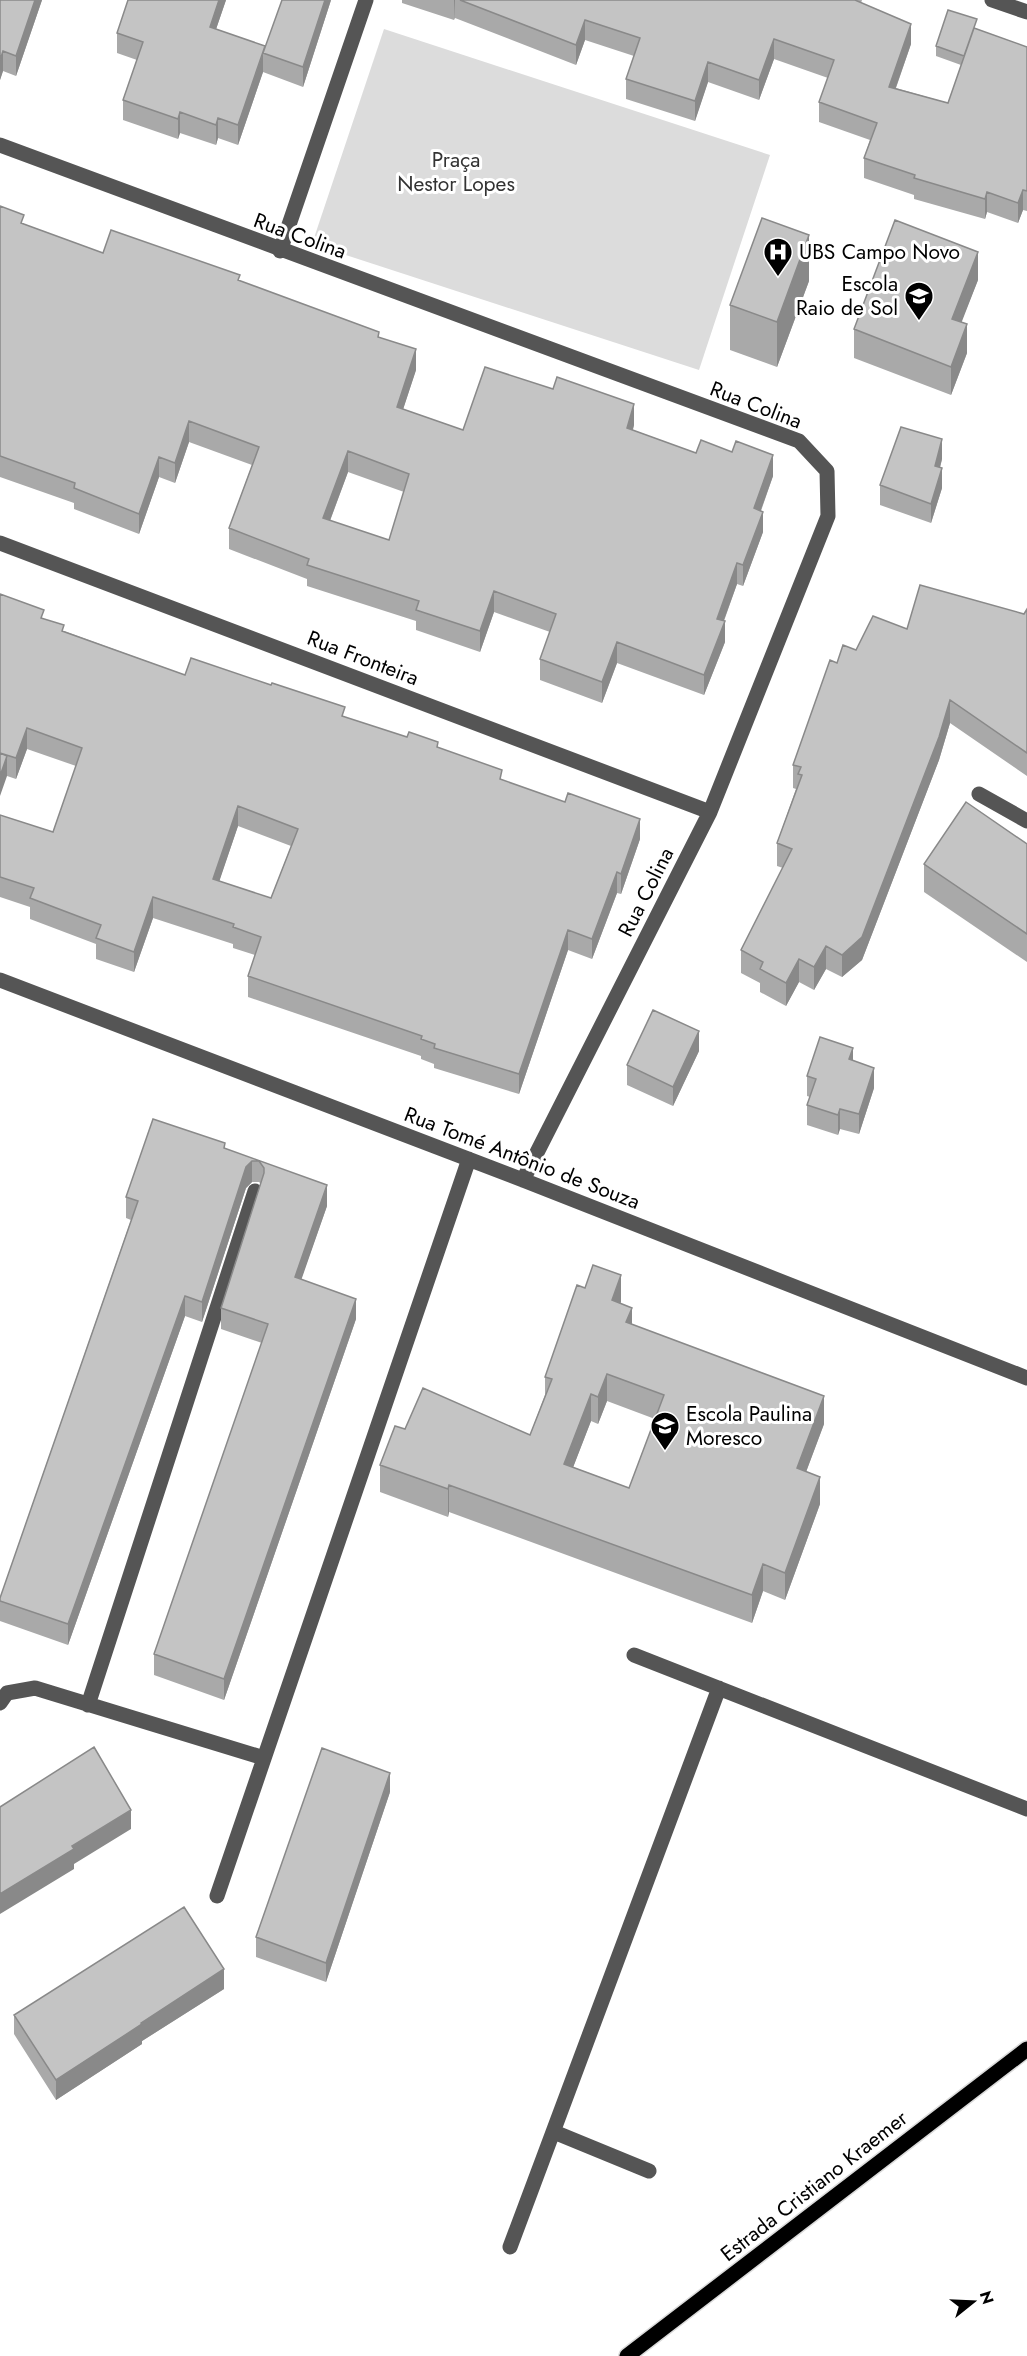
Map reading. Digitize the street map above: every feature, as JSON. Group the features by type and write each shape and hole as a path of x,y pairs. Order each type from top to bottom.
{"main road":[{"name":"Estrada Cristiano Kraemer","path":"627,2356 1027,2049"}],"street":[{"path":"280,251 366,0"},
{"path":"992,0 1027,12"},
{"name":"Rua Colina","path":"0,145 280,251 799,441 827,471 828,516 710,812 523,1180"},
{"name":"Rua Fronteira","path":"0,543 710,812"},
{"path":"980,794 1027,821"},
{"name":"Rua Tomé Antônio de Souza","path":"0,980 469,1159 1027,1378"},
{"path":"217,1896 469,1159"},
{"path":"88,1705 255,1191"},
{"path":"634,1654 1027,1809"},
{"path":"0,1703 8,1693 35,1688 264,1758"},
{"path":"510,2247 719,1688"},
{"path":"554,2132 650,2170"}],"green space":[{"name":"Praça Nestor Lopes","path":"384,29 770,155 699,370 312,244"}],"building":[{"path":"0,0 35,0 16,56 3,51 0,60"},
{"path":"128,0 219,0 210,27 265,46 238,125 218,118 216,125 180,112 178,119 123,100 143,42 117,33"},
{"path":"282,0 325,0 303,67 263,53"},
{"path":"460,0 855,0 911,24 889,87 948,103 974,28 1027,47 1027,191 1023,190 1018,203 987,192 985,199 914,178 915,175 864,158 877,123 819,102 834,60 774,39 759,80 708,62 695,101 626,79 640,38 585,20 576,45"},
{"path":"948,10 977,19 964,56 936,46"},
{"path":"0,206 24,215 21,223 103,253 111,230 240,275 238,280 379,332 378,337 416,349 397,407 463,430 485,367 553,389 557,377 634,404 627,428 696,453 701,440 732,452 736,441 773,455 754,508 763,512 743,565 737,563 717,619 725,621 704,675 617,642 602,682 540,659 556,614 494,591 480,631 416,610 419,601 307,565 309,559 229,528 259,447 189,421 175,463 159,457 139,514 74,488 75,483 0,456","holes":["348,451 409,474 389,540 323,518"]},
{"path":"762,218 809,235 777,322 730,305"},
{"path":"895,220 978,252 952,319 967,324 951,367 854,329"},
{"path":"901,427 942,439 935,466 942,468 931,504 880,485"},
{"path":"920,585 1024,614 1027,609 1027,753 950,700 939,737 862,937 842,955 826,946 814,967 799,959 786,983 760,969 763,962 741,950 792,849 777,843 802,775 798,774 801,767 793,765 830,660 837,663 843,645 856,650 873,616 907,629"},
{"path":"0,594 44,610 41,618 64,625 62,631 185,675 191,658 271,685 272,683 345,707 342,716 407,737 409,732 438,742 437,747 502,770 500,779 565,802 568,793 640,819 621,874 617,872 592,939 568,930 519,1074 434,1048 435,1044 421,1039 422,1036 248,976 261,937 233,927 234,924 153,897 134,952 96,938 101,925 30,898 34,888 0,877 0,815 53,832 82,748 27,728 16,758 0,753","holes":["238,806 298,829 271,898 213,879"]},
{"path":"0,753 7,756 0,776"},
{"path":"966,802 1027,844 1027,934 924,864"},
{"path":"653,1010 699,1031 673,1087 627,1065"},
{"path":"820,1037 853,1048 849,1059 874,1068 859,1114 840,1109 838,1115 807,1105 816,1079 807,1076"},
{"path":"153,1119 225,1143 224,1148 327,1185 295,1277 356,1299 224,1679 154,1654 268,1324 221,1308 264,1173 264,1168 259,1161 252,1161 246,1167 202,1302 185,1296 68,1624 0,1601 138,1201 126,1197"},
{"name":"Escola Paulina Moresco","path":"593,1265 621,1275 612,1300 632,1308 626,1322 824,1396 797,1468 820,1477 785,1573 763,1564 752,1595 449,1485 448,1489 380,1465 395,1426 405,1429 423,1388 530,1435 552,1379 545,1377 577,1285 585,1288","holes":["607,1374 664,1395 629,1488 564,1464 591,1394 598,1397"]},
{"path":"94,1747 131,1810 72,1846 74,1849 0,1894 0,1807"},
{"path":"322,1748 390,1773 326,1963 256,1937"},
{"path":"184,1907 224,1969 56,2080 14,2015"}],"place":[{"name":"UBS Campo Novo","path":"778,278"},
{"name":"Escola Raio de Sol","path":"919,322"},
{"name":"Escola Paulina Moresco","path":"665,1452"}]}
